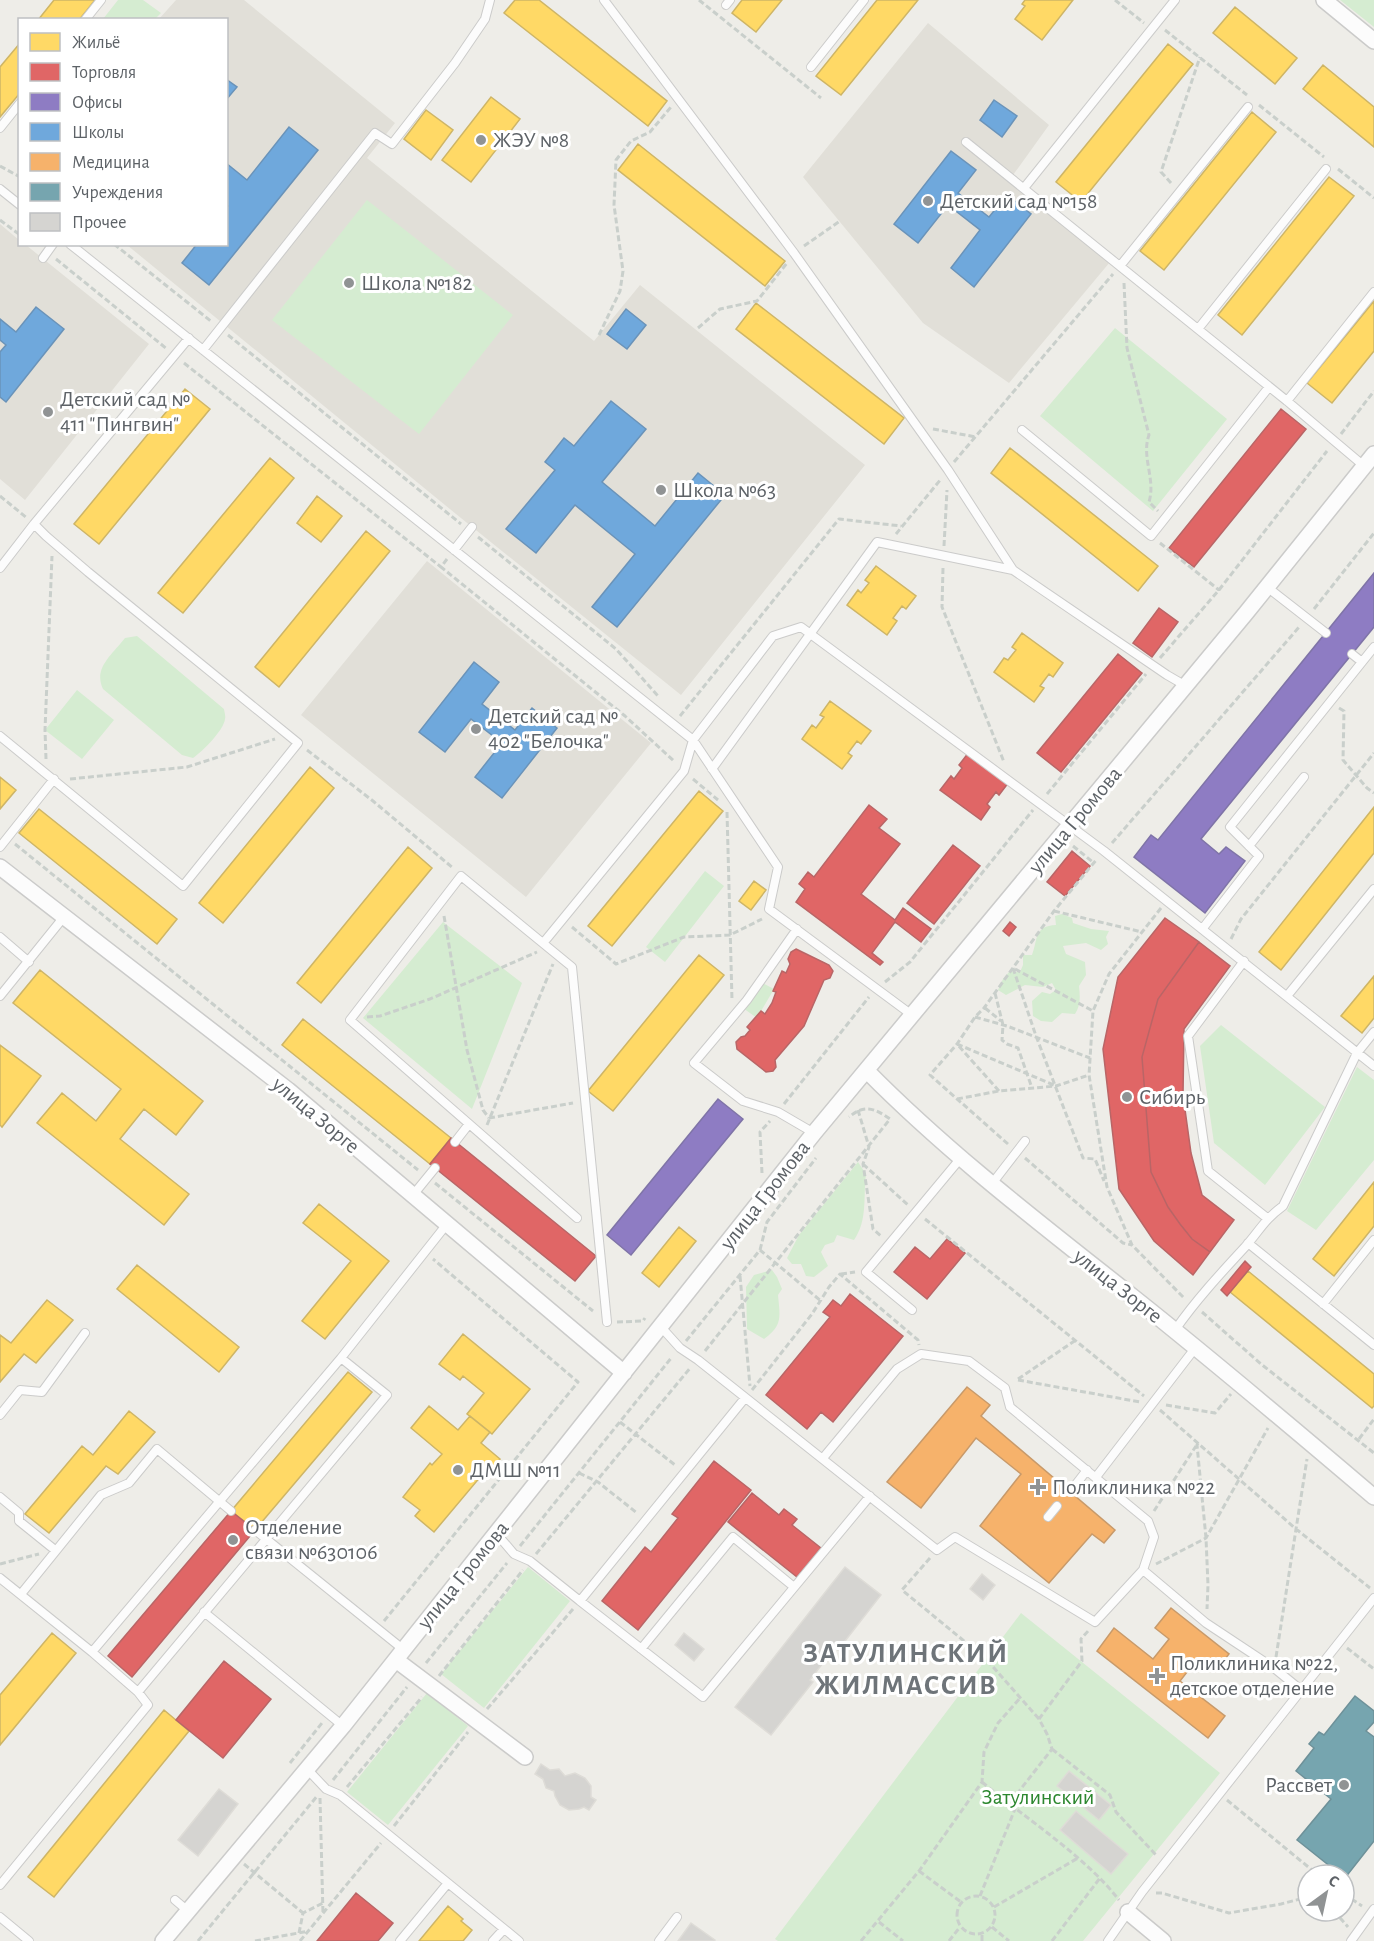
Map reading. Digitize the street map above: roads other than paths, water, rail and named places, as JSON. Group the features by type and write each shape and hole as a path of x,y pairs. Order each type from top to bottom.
{"street":[{"path":"1324,0 1374,41"},
{"name":"улица Громова","path":"163,1941 308,1770 814,1133 1186,686 1374,454"},
{"name":"улица Зорге","path":"0,867 288,1090 624,1373"},
{"name":"улица Зорге","path":"867,1071 902,1107 960,1159 1196,1347 1374,1497"},
{"path":"400,1655 417,1675 525,1757"},
{"path":"1128,1912 1163,1941"}],"lane":[{"path":"88,18 101,0"},
{"path":"203,350 375,134 392,144 455,63 485,19 490,0"},
{"path":"604,0 794,253 948,470 1013,570 1186,686"},
{"path":"811,67 864,0"},
{"path":"1024,188 1175,0"},
{"path":"0,128 18,106"},
{"path":"1121,268 1248,107"},
{"path":"966,142 1364,466"},
{"path":"1198,329 1326,169"},
{"path":"0,189 18,203"},
{"path":"45,255 52,246"},
{"path":"73,246 693,740 778,867 769,909 912,1015"},
{"path":"1287,401 1374,292"},
{"path":"0,568 189,338"},
{"path":"1022,430 1151,536 1269,387"},
{"path":"0,736 183,886 298,743 52,542 34,524"},
{"path":"454,550 471,529"},
{"path":"712,769 877,542 1013,570"},
{"path":"1267,587 1326,633"},
{"path":"546,944 684,771 693,740 773,636 801,627 1104,851 1374,1066"},
{"path":"1203,928 1259,856 1230,827 1374,647"},
{"path":"1352,654 1362,662"},
{"path":"0,847 50,777"},
{"path":"1249,846 1304,777"},
{"path":"577,1218 350,1020 461,876 572,967 608,1322"},
{"path":"1287,996 1374,889"},
{"path":"0,996 63,918"},
{"path":"797,929 733,1017 694,1063 743,1101 778,1112 814,1133"},
{"path":"0,937 29,962"},
{"path":"1244,961 1188,1036 1208,1171 1267,1218"},
{"path":"1175,1330 1192,1306 1267,1218 1283,1206 1357,1053 1374,1032"},
{"path":"455,1142 469,1124"},
{"path":"991,1185 1025,1141"},
{"path":"912,1310 866,1272 960,1159"},
{"path":"413,1195 435,1168"},
{"path":"92,1652 341,1358 447,1224"},
{"path":"1323,1304 1374,1240"},
{"path":"1248,1243 1374,1345"},
{"path":"661,1328 680,1348 823,1458 937,1550 955,1537 1095,1622 1143,1570 1154,1537 1148,1521 1010,1407 1005,1388 969,1361 921,1354 897,1370 823,1458"},
{"path":"0,1415 20,1390 42,1392 85,1333"},
{"path":"1096,1477 1196,1347"},
{"path":"138,1692 387,1395 341,1358"},
{"path":"580,1601 745,1398"},
{"path":"21,1594 101,1495 129,1483 157,1449 231,1510"},
{"path":"1070,1491 1088,1470"},
{"path":"496,1533 514,1554 530,1561 703,1697 870,1496"},
{"path":"0,1497 19,1513 19,1521 55,1550"},
{"path":"1048,1517 1057,1506"},
{"path":"255,1530 377,1629 400,1655"},
{"path":"641,1649 733,1538 794,1587"},
{"path":"1143,1570 1206,1623 1274,1668 1301,1690"},
{"path":"0,1578 92,1652 138,1692 148,1705 0,1885"},
{"path":"1108,1941 1142,1892 1374,1598"},
{"path":"204,1612 343,1726"},
{"path":"308,1770 326,1789 340,1795 519,1941"},
{"path":"400,1941 448,1883"},
{"path":"175,1899 188,1911"},
{"path":"1353,1939 1373,1911"},
{"path":"0,1917 29,1941"},
{"path":"659,1941 677,1917"},
{"path":"494,1941 504,1929"}],"place":[{"name":"ЖЭУ №8","path":"481,140"},
{"name":"Детский сад №158","path":"928,201"},
{"name":"Школа №182","path":"349,283"},
{"name":"Детский сад № 411 \"Пингвин\"","path":"48,412"},
{"name":"Школа №63","path":"661,490"},
{"name":"Детский сад № 402 \"Белочка\"","path":"476,729"},
{"name":"Сибирь","path":"1127,1097"},
{"name":"ДМШ №11","path":"458,1470"},
{"name":"Поликлиника №22","path":"1038,1487"},
{"name":"Отделение связи №630106","path":"233,1540"},
{"name":"Поликлиника №22, детское отделение","path":"1157,1676"},
{"name":"Рассвет","path":"1344,1785"}],"district":[{"name":"ЗАТУЛИНСКИЙ ЖИЛМАССИВ","path":"906,1670"}],"park label":[{"name":"Затулинский","path":"1038,1797"}]}
